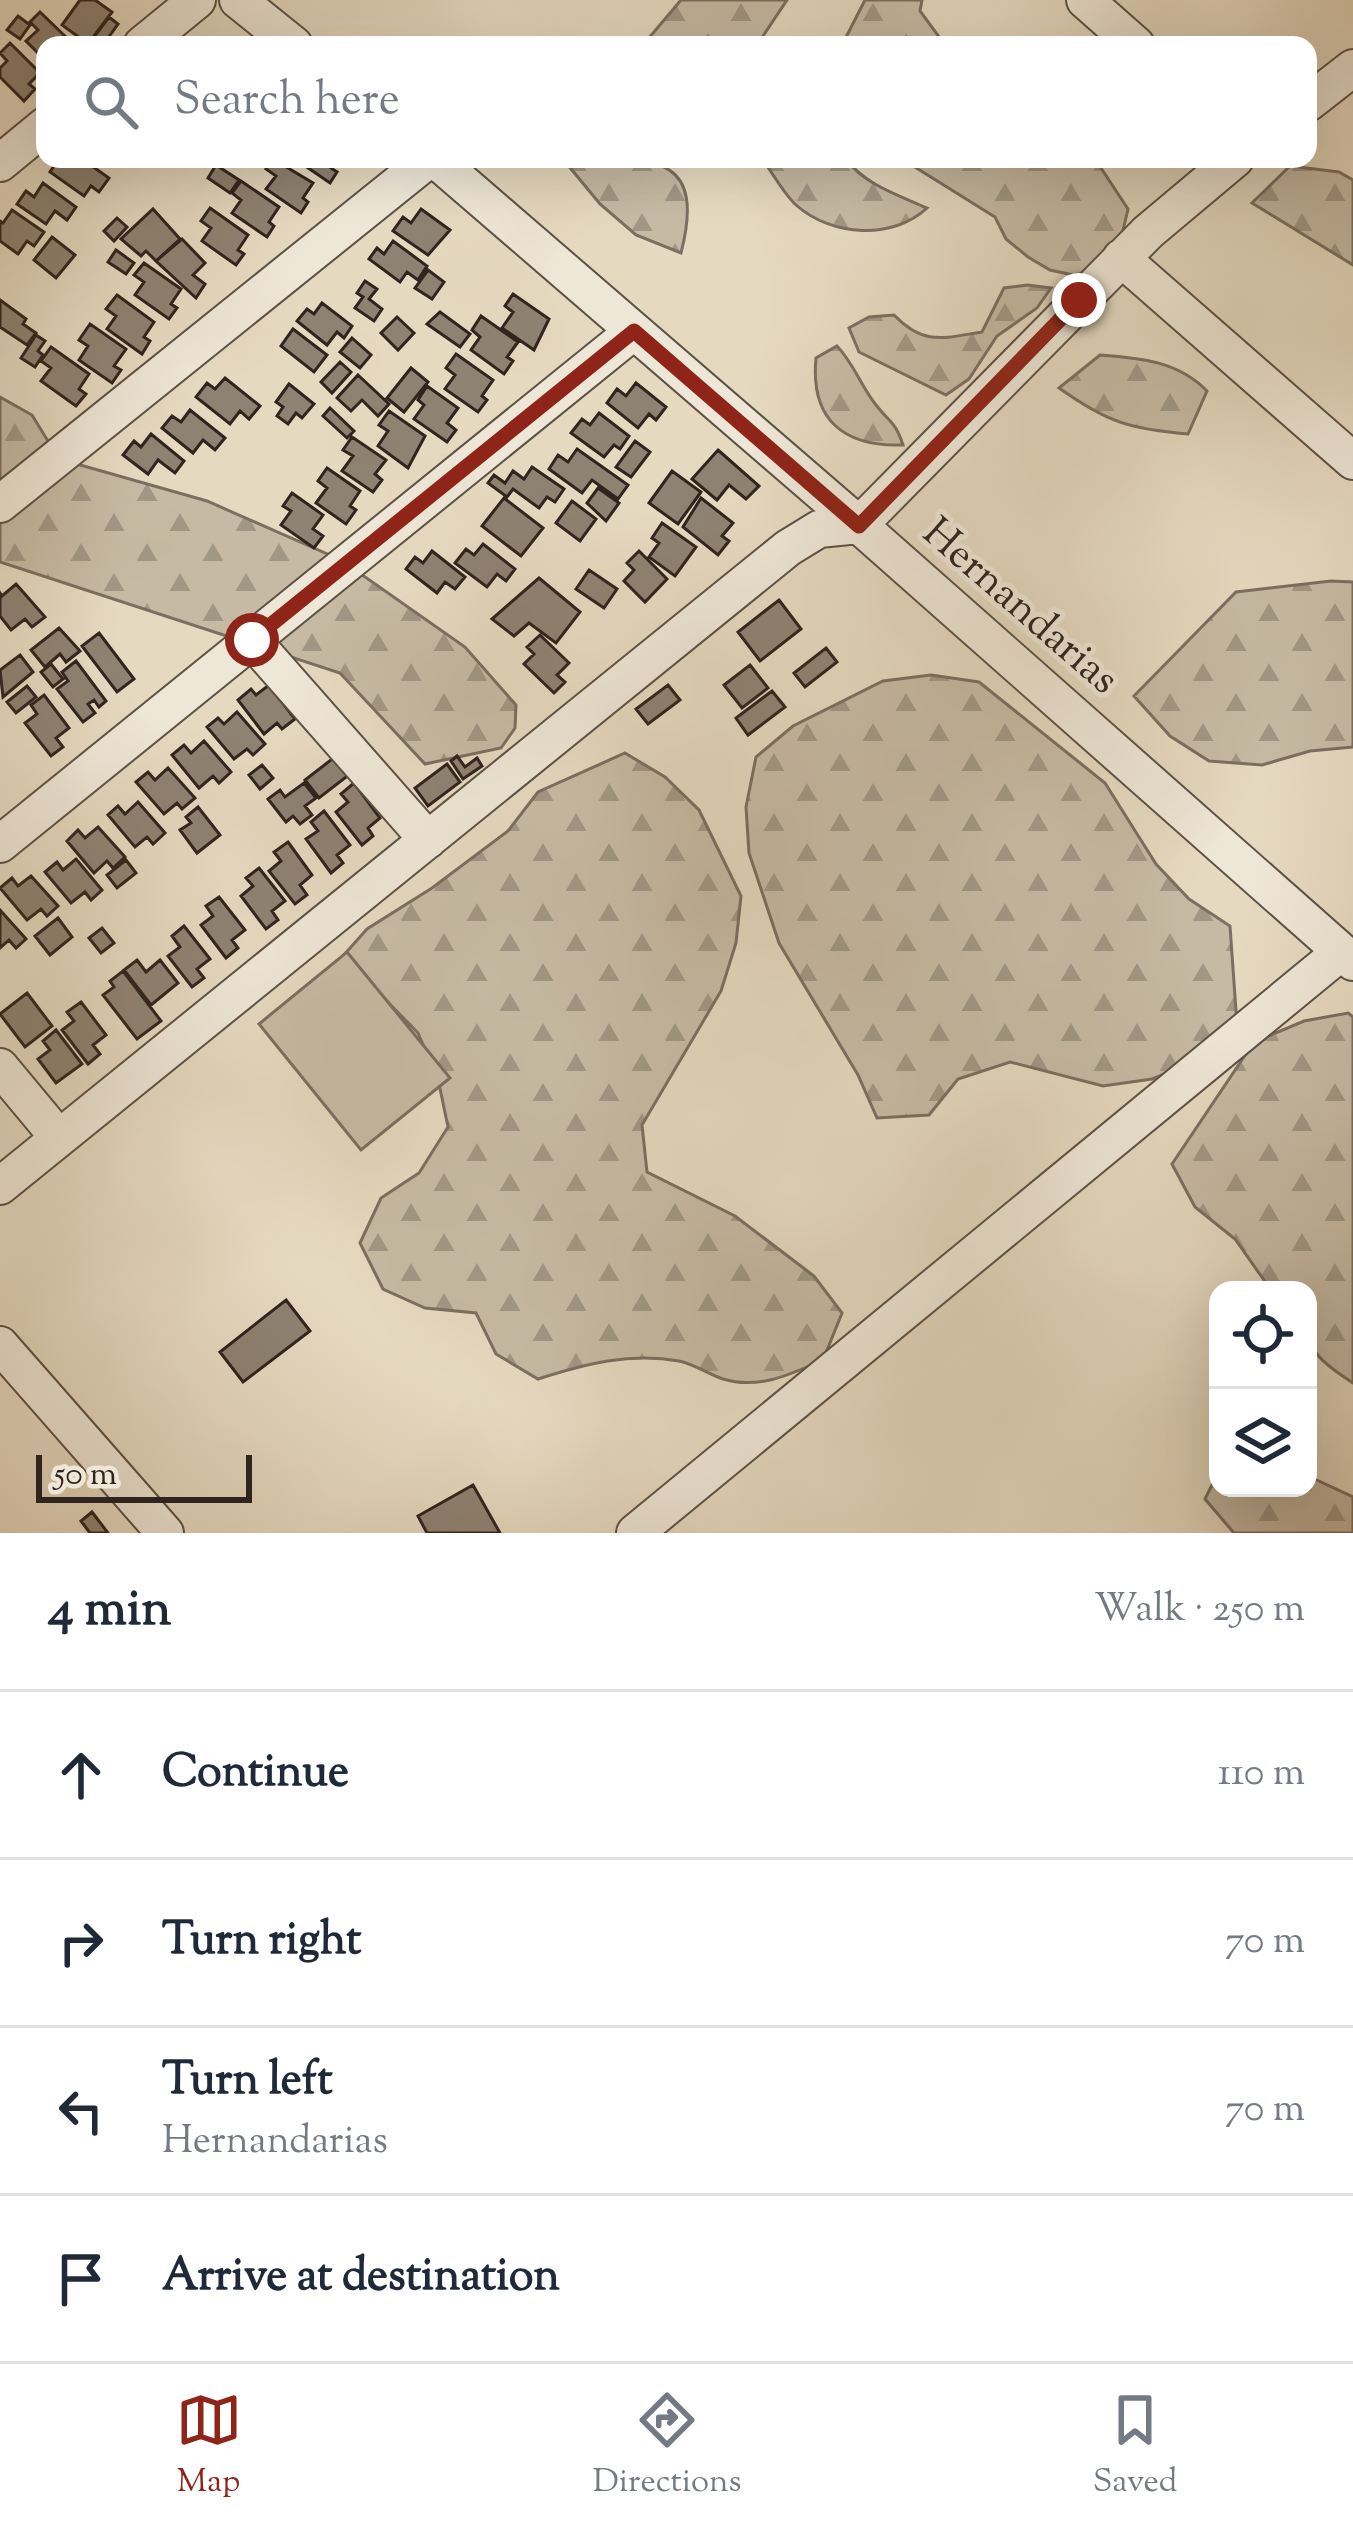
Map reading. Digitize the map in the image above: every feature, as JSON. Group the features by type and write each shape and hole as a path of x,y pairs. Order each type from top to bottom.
{"street":[{"path":"153,36 196,0"},
{"path":"238,0 283,36"},
{"path":"1085,0 1126,36"},
{"path":"1317,96 1353,68"},
{"path":"0,163 36,133"},
{"path":"0,504 421,168"},
{"path":"443,168 859,526"},
{"name":"Hernandarias","path":"1225,168 1121,258 859,526 1347,957"},
{"path":"1121,258 1353,460"},
{"path":"0,844 634,331"},
{"path":"0,1186 788,548 819,529 859,526"},
{"path":"252,640 428,840"},
{"path":"635,1533 1347,957"},
{"path":"0,1067 59,1138"},
{"path":"0,1346 165,1533"}],"green space":[{"path":"681,0 787,0 763,36 651,36"},
{"path":"865,0 922,0 920,11 938,36 847,36"},
{"path":"570,168 666,168 679,178 686,195 681,253 636,235 600,204"},
{"path":"768,168 854,168 872,183 927,208 897,226 862,230 811,216 787,195"},
{"path":"916,168 1101,168 1128,209 1117,256 1097,271 1073,275 1050,270 1028,257 1006,239 995,217"},
{"path":"1288,168 1339,172 1353,180 1353,265 1252,203"},
{"path":"1004,288 1051,288 1037,308 997,336 969,379 946,395 859,352 849,328 869,317 894,315 925,336 982,332"},
{"path":"837,346 903,445 848,435 825,413 816,358"},
{"path":"1100,355 1171,367 1196,381 1207,391 1188,434 1119,422 1059,388"},
{"path":"0,397 32,415 59,459 207,501 341,560 465,647 516,705 515,728 501,748 425,764 340,673 0,562"},
{"path":"1353,582 1353,747 1310,751 1262,765 1209,761 1170,736 1134,696 1236,592"},
{"path":"931,675 979,682 1105,783 1156,864 1189,899 1230,926 1237,1025 1198,1061 1152,1079 1103,1086 1010,1062 958,1079 929,1115 877,1118 858,1075 779,943 749,853 746,807 756,757 793,726 883,681"},
{"path":"625,753 665,777 699,810 741,896 736,943 721,991 642,1125 647,1172 735,1216 814,1276 842,1313 823,1360 774,1379 736,1382 685,1362 643,1358 590,1364 538,1379 496,1354 476,1313 425,1308 383,1289 360,1243 381,1198 419,1173 448,1127 438,1079 418,1033 343,956 367,929 508,831 538,792"},
{"path":"347,952 450,1078 361,1150 259,1024"},
{"path":"1348,1013 1353,1017 1353,1383 1317,1354 1317,1281 1265,1281 1235,1239 1195,1207 1172,1164 1254,1042 1304,1021"},
{"path":"1317,1480 1353,1497 1353,1533 1234,1533 1205,1499 1209,1491 1209,1497 1317,1497"}],"building":[{"path":"80,0 95,0 112,12 94,36 77,36 62,25"},
{"path":"40,12 65,36 36,36 36,51 26,41 38,30 30,22"},
{"path":"18,16 30,25 20,39 7,30"},
{"path":"109,17 118,24 109,36 95,36"},
{"path":"10,43 36,69 29,84 35,89 24,101 0,77 0,68 7,61 0,53"},
{"path":"53,168 95,168 109,178 99,192 91,186 84,196 50,172"},
{"path":"214,168 221,168 239,180 230,193 208,178"},
{"path":"288,168 313,183 303,198 308,202 301,213 266,189 276,176 266,169"},
{"path":"308,168 337,172 330,183"},
{"path":"241,181 279,207 269,222 274,226 267,237 232,213 241,200 232,193"},
{"path":"43,183 76,207 67,220 55,211 46,224 17,204 26,191 34,197"},
{"path":"210,208 248,235 238,250 244,254 236,265 202,241 211,228 201,221"},
{"path":"153,209 180,239 156,261 146,251 141,256 121,239"},
{"path":"421,209 450,230 428,255 393,231 403,217 411,223"},
{"path":"12,210 44,232 34,246 27,241 18,254 0,241 0,221"},
{"path":"117,218 127,227 114,241 104,231"},
{"path":"52,237 75,255 56,278 34,260"},
{"path":"182,239 205,263 193,275 205,284 196,298 156,261"},
{"path":"393,241 427,266 418,280 407,272 400,282 369,259 377,248 384,254"},
{"path":"116,250 134,263 126,274 108,262"},
{"path":"144,263 181,289 171,304 177,308 169,319 135,295 144,282 134,275"},
{"path":"428,270 444,282 432,299 415,288"},
{"path":"365,281 377,289 369,299 382,309 374,321 355,308 363,297 357,293"},
{"path":"513,294 549,319 534,350 502,328 513,312 505,306"},
{"path":"117,295 154,322 144,337 150,341 142,354 107,329 116,316 106,309"},
{"path":"0,300 36,333 27,345 0,327"},
{"path":"322,303 352,326 344,338 337,332 327,345 297,321 307,309 314,314"},
{"path":"440,312 470,334 460,347 427,324"},
{"path":"481,316 518,342 507,357 513,361 504,374 471,350 480,337 472,330"},
{"path":"397,317 414,333 398,350 381,333"},
{"path":"90,324 126,349 114,366 121,370 112,383 79,360 88,346 79,340"},
{"path":"293,329 327,355 314,372 281,346"},
{"path":"36,335 45,341 35,367 21,358"},
{"path":"352,338 371,355 360,368 340,352"},
{"path":"51,347 89,374 79,389 86,394 76,406 41,381 51,368 41,361"},
{"path":"456,354 493,380 478,412 445,389 455,375 446,368"},
{"path":"340,362 351,372 332,393 321,382"},
{"path":"411,368 428,382 404,412 387,398"},
{"path":"358,375 389,404 378,416 362,400 351,411 337,398"},
{"path":"225,378 260,406 249,419 240,411 230,424 196,397 207,383 215,389"},
{"path":"636,383 666,407 656,420 649,414 638,428 607,403 617,389 626,396"},
{"path":"289,384 314,404 302,418 296,413 288,424 277,416 283,407 276,402"},
{"path":"427,386 458,408 447,423 456,430 447,442 414,419 424,405 418,400"},
{"path":"330,408 354,431 347,438 323,416"},
{"path":"190,410 225,438 215,450 203,440 193,453 162,428 172,416 181,422"},
{"path":"389,411 425,436 408,468 378,446 388,431 379,425"},
{"path":"599,413 629,436 620,449 614,445 604,457 571,433 582,419 590,425"},
{"path":"151,434 184,461 175,473 158,460 148,474 123,455 134,441 141,447"},
{"path":"352,437 386,460 375,474 382,480 373,492 342,471 353,456 343,450"},
{"path":"635,441 650,452 631,477 616,467"},
{"path":"577,449 628,485 618,499 592,480 582,493 549,469 558,455 568,462"},
{"path":"718,450 759,486 746,499 729,485 717,500 692,479"},
{"path":"532,467 564,489 555,502 547,497 539,508 513,489 507,497 488,483 494,475 505,483 513,471 524,479"},
{"path":"327,468 360,491 350,506 356,510 346,524 316,503 327,488 318,481"},
{"path":"672,471 701,492 678,524 649,503"},
{"path":"598,488 619,503 606,521 587,503"},
{"path":"292,493 323,515 313,529 323,536 314,548 281,525 291,511 283,506"},
{"path":"504,498 543,528 521,556 482,526"},
{"path":"701,498 733,523 722,536 729,541 718,555 683,527"},
{"path":"572,501 596,519 580,541 556,523"},
{"path":"662,523 696,547 675,576 649,557 659,543 652,538"},
{"path":"483,544 515,569 506,581 497,574 487,587 455,563 466,549 474,555"},
{"path":"432,551 465,577 455,589 445,582 437,593 406,569 415,557 423,563"},
{"path":"639,551 667,579 645,602 624,581 634,570 627,563"},
{"path":"589,570 617,589 604,608 576,589"},
{"path":"539,578 580,612 556,643 529,623 514,636 492,619"},
{"path":"16,584 45,617 32,627 25,619 11,630 0,616 0,593"},
{"path":"779,600 801,629 760,661 738,632"},
{"path":"59,628 80,651 66,662 60,654 45,667 31,650"},
{"path":"99,633 134,679 117,692 82,646"},
{"path":"540,635 569,663 557,675 565,682 554,693 524,664 534,654 527,647"},
{"path":"826,648 837,662 805,687 794,673"},
{"path":"20,655 33,672 3,697 0,670"},
{"path":"76,661 106,701 99,707 94,700 88,704 95,713 83,722 57,689 68,681 62,672"},
{"path":"51,664 63,679 53,687 41,672"},
{"path":"750,665 768,688 742,708 724,685"},
{"path":"269,685 295,719 282,729 277,723 264,734 238,700 251,689 256,695"},
{"path":"668,685 680,700 648,724 636,709"},
{"path":"27,686 36,697 16,713 7,702"},
{"path":"772,691 785,707 748,735 736,718"},
{"path":"44,695 69,728 56,738 63,747 51,756 25,723 37,714 31,705"},
{"path":"237,712 265,744 253,755 247,749 234,759 207,727 218,718 224,724"},
{"path":"204,741 231,772 219,783 213,776 199,788 172,755 184,745 191,753"},
{"path":"336,756 350,774 319,798 305,780"},
{"path":"457,756 465,767 477,758 482,766 463,779 451,761"},
{"path":"447,764 460,782 428,806 415,788"},
{"path":"262,765 273,778 260,789 249,775"},
{"path":"168,768 195,798 182,809 177,803 164,814 136,782 148,772 155,780"},
{"path":"304,783 316,798 305,806 312,815 300,824 293,816 286,822 268,799 280,790 285,797"},
{"path":"354,783 380,818 368,828 373,836 362,845 336,812 348,802 341,794"},
{"path":"138,802 165,833 153,844 147,837 135,847 108,815 118,806 125,814"},
{"path":"198,807 220,835 197,853 180,830 191,823 186,817"},
{"path":"324,811 350,845 337,855 343,863 331,873 306,839 318,831 311,822"},
{"path":"98,827 125,857 113,868 107,861 94,873 67,841 78,830 85,838"},
{"path":"288,842 312,875 300,885 307,895 295,904 269,871 281,861 274,852"},
{"path":"76,859 102,890 91,900 85,892 71,903 45,872 57,862 63,870"},
{"path":"126,860 136,873 117,888 107,875"},
{"path":"259,868 285,901 272,911 278,920 266,929 241,896 253,886 246,878"},
{"path":"31,876 58,906 47,916 41,909 27,920 0,888 12,878 18,886"},
{"path":"219,897 245,930 232,940 238,948 226,958 201,925 213,916 206,906"},
{"path":"0,910 26,939 16,948 9,940 0,948"},
{"path":"58,918 72,937 50,955 35,936"},
{"path":"184,926 210,959 197,969 204,978 192,987 168,956 180,947 172,936"},
{"path":"102,928 114,943 101,953 89,938"},
{"path":"137,960 146,972 160,960 178,983 151,1005 124,970"},
{"path":"123,971 161,1021 137,1039 103,995"},
{"path":"27,993 52,1026 25,1047 0,1014"},
{"path":"81,1002 106,1035 93,1045 100,1054 88,1064 62,1030 74,1021 67,1012"},
{"path":"56,1030 82,1064 56,1083 38,1059 50,1050 43,1041"},
{"path":"286,1300 310,1331 243,1382 220,1352"},
{"path":"473,1485 500,1533 427,1533 418,1516"},
{"path":"92,1512 108,1533 90,1533 81,1521"}],"route":[{"path":"252,640 634,331 859,526 1079,300"}]}
